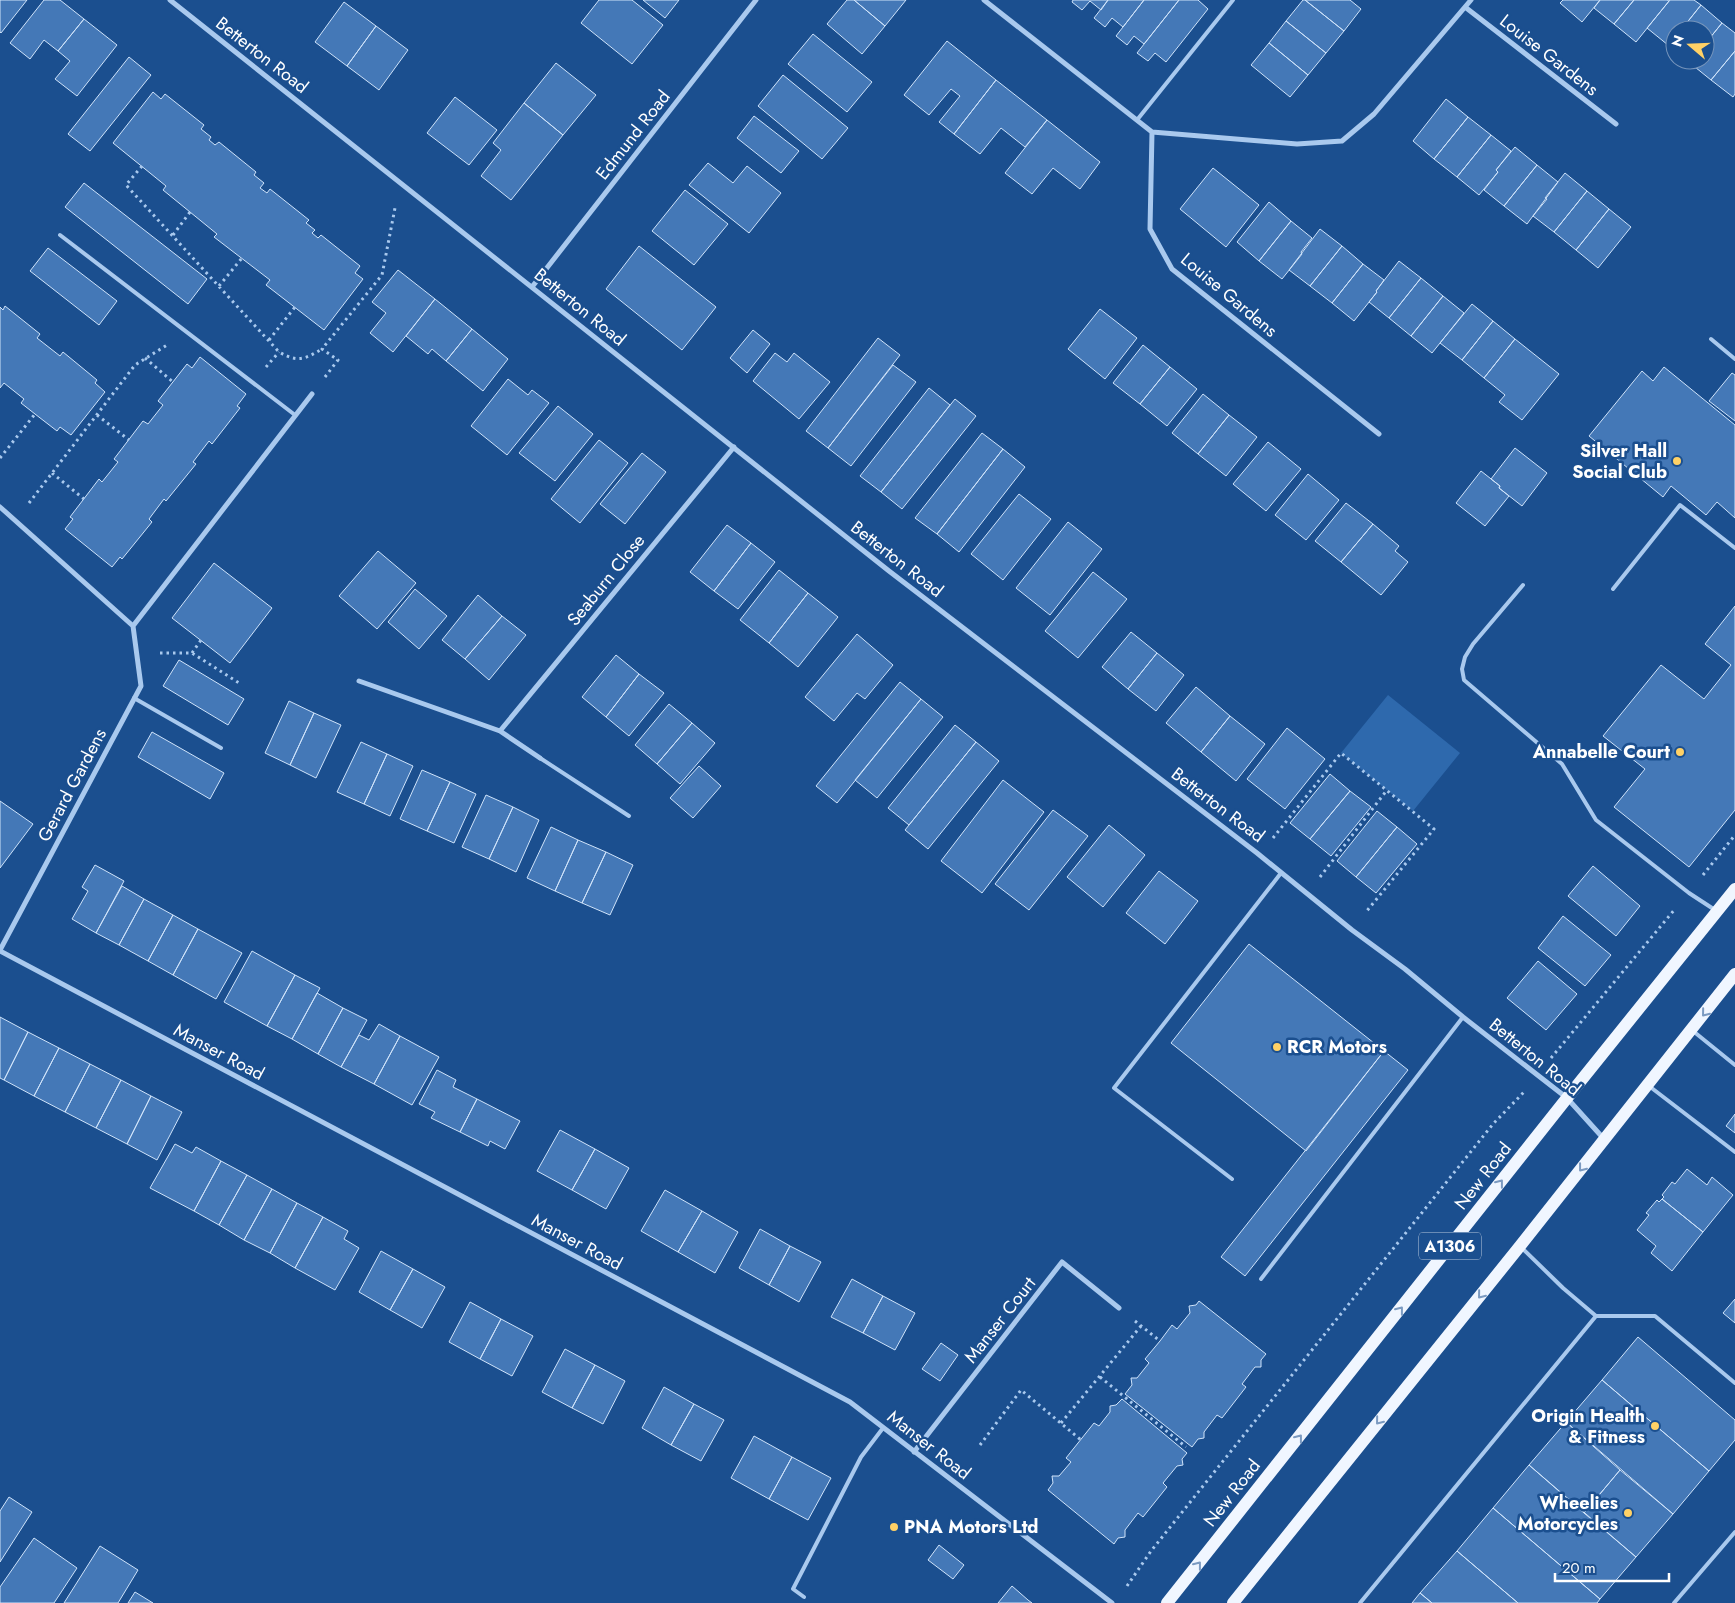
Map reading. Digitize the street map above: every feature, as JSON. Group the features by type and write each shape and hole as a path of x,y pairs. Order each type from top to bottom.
{"main road":[{"name":"New Road","path":"1167,1603 1735,889"},
{"name":"A1306","path":"1233,1603 1520,1246 1735,974"}],"street":[{"name":"Betterton Road","path":"170,0 889,571 1260,855 1306,894 1405,969 1567,1098 1605,1139"},
{"name":"Edmund Road","path":"532,286 756,0"},
{"path":"984,0 1152,132 1297,144 1342,141 1374,114 1471,0"},
{"name":"Louise Gardens","path":"1465,7 1616,124"},
{"name":"Louise Gardens","path":"1152,132 1150,229 1172,269 1379,434"},
{"path":"0,507 133,626 312,394"},
{"name":"Seaburn Close","path":"500,731 734,447"},
{"name":"Gerard Gardens","path":"0,950 141,686 133,626"},
{"path":"359,681 500,731 540,758"},
{"name":"Manser Road","path":"0,950 850,1402 1112,1603"},
{"name":"Manser Court","path":"914,1452 1062,1262 1119,1308"}],"lane":[{"path":"1137,120 1234,0"},
{"path":"60,235 295,415"},
{"path":"1711,339 1735,359"},
{"path":"1613,589 1680,505 1735,548"},
{"path":"1523,585 1473,644 1465,657 1462,669 1464,680 1562,764 1596,820 1689,894 1717,912"},
{"path":"134,698 221,748"},
{"path":"540,758 629,816"},
{"path":"1232,1179 1114,1088 1281,873"},
{"path":"1261,1280 1463,1017"},
{"path":"1691,1029 1735,1064"},
{"path":"1648,1085 1735,1152"},
{"path":"1520,1246 1563,1288 1596,1316 1655,1316 1735,1383"},
{"path":"1360,1603 1596,1316"},
{"path":"804,1597 793,1589 861,1457 883,1428"},
{"path":"1674,1603 1735,1532"}],"path":[{"path":"142,166 126,185 279,352 298,360 307,358 322,349 382,275 400,182"},
{"path":"172,235 190,212"},
{"path":"219,286 242,258"},
{"path":"269,340 295,307"},
{"path":"15,521 134,365 187,333"},
{"path":"312,394 338,360 322,349"},
{"path":"145,358 173,382"},
{"path":"0,458 35,414"},
{"path":"97,415 129,440"},
{"path":"52,473 84,499"},
{"path":"192,653 201,640"},
{"path":"137,653 192,653 240,682"},
{"path":"1260,855 1341,753 1387,790 1434,829 1352,930"},
{"path":"1306,894 1387,790"},
{"path":"1553,1056 1689,894 1735,834"},
{"name":"New Road","path":"1132,1580 1157,1544 1493,1124 1521,1096"},
{"path":"1119,1308 1160,1341"},
{"path":"1061,1424 1141,1326"},
{"path":"1100,1377 1186,1447"},
{"path":"980,1445 1021,1390 1081,1440"}],"shaded area":[{"path":"1388,695 1460,753 1413,811 1341,753"}],"building":[{"path":"0,0 27,0 1,33 0,32"},
{"path":"44,0 60,0 84,19 58,51 44,40 30,59 10,43"},
{"path":"599,0 632,0 663,25 632,64 581,23"},
{"path":"643,0 679,0 665,18"},
{"path":"847,0 854,0 885,26 862,54 827,24"},
{"path":"854,0 906,0 885,26"},
{"path":"1073,0 1108,0 1101,10 1090,1 1082,10 1072,2"},
{"path":"1108,0 1144,0 1123,27 1112,18 1105,27 1094,18"},
{"path":"1144,0 1179,0 1144,44 1134,36 1127,45 1116,36"},
{"path":"1179,0 1198,0 1208,9 1166,62 1155,53 1148,61 1137,53"},
{"path":"1303,0 1344,31 1326,53 1286,21"},
{"path":"1305,0 1350,0 1361,9 1344,31"},
{"path":"1563,0 1600,0 1582,22 1560,3"},
{"path":"1600,0 1634,0 1614,24 1594,8"},
{"path":"1634,0 1669,1 1636,42 1614,24"},
{"path":"1670,0 1694,0 1701,5 1689,20 1665,20 1665,43 1647,28"},
{"path":"344,2 376,26 347,66 315,42"},
{"path":"1701,5 1722,23 1715,32 1715,20 1689,20"},
{"path":"84,19 117,45 77,96 55,79 70,61 58,51"},
{"path":"1286,21 1326,53 1308,75 1269,43"},
{"path":"1722,23 1735,33 1735,51 1711,80 1699,70 1715,70 1715,32"},
{"path":"376,26 408,50 379,90 347,66"},
{"path":"813,34 872,82 847,112 788,64"},
{"path":"947,41 996,80 954,134 939,122 960,96 951,89 929,115 904,95"},
{"path":"1269,43 1308,75 1290,97 1251,65"},
{"path":"1735,51 1735,94 1733,97 1711,80"},
{"path":"129,57 151,75 90,151 68,134"},
{"path":"556,63 596,95 563,135 524,103"},
{"path":"783,75 848,128 822,159 758,106"},
{"path":"996,80 1047,120 1025,147 1001,128 980,154 954,134"},
{"path":"153,92 161,99 165,94 204,125 201,129 211,137 209,140 215,145 219,142 256,172 254,175 264,183 260,188 267,193 270,189 309,220 306,223 315,230 312,233 318,238 321,235 360,266 355,273 363,279 324,330 266,285 270,280 214,237 217,234 163,190 166,186 113,143"},
{"path":"455,97 497,130 469,165 427,133"},
{"path":"1446,99 1468,117 1434,159 1413,141"},
{"path":"524,103 563,135 511,200 481,176 501,150 493,143"},
{"path":"754,116 799,151 781,173 737,138"},
{"path":"1468,117 1491,135 1457,177 1434,159"},
{"path":"1047,120 1100,162 1080,189 1053,168 1032,194 1005,173"},
{"path":"1491,135 1511,151 1496,170 1498,172 1479,195 1457,177"},
{"path":"1515,147 1537,165 1504,206 1484,190 1498,172 1496,170"},
{"path":"708,163 733,183 747,166 781,193 749,233 689,185"},
{"path":"1537,165 1558,182 1527,224 1504,206"},
{"path":"1213,168 1259,205 1226,247 1180,209"},
{"path":"1565,173 1587,191 1554,232 1533,216"},
{"path":"84,183 207,279 188,304 65,207"},
{"path":"685,190 728,224 694,265 652,231"},
{"path":"1587,191 1609,209 1576,250 1554,232"},
{"path":"1269,202 1291,221 1259,261 1237,242"},
{"path":"1609,209 1631,227 1598,268 1576,250"},
{"path":"1291,221 1312,238 1282,279 1259,261"},
{"path":"1320,229 1342,246 1310,286 1289,270"},
{"path":"639,246 716,307 682,350 606,289"},
{"path":"1342,246 1363,264 1332,303 1310,286"},
{"path":"48,248 117,301 99,325 30,271"},
{"path":"1399,261 1421,278 1389,318 1369,302"},
{"path":"1363,264 1384,280 1354,321 1332,303"},
{"path":"398,270 435,299 393,352 370,333 386,313 372,302"},
{"path":"1421,278 1443,296 1411,336 1389,318"},
{"path":"1443,296 1464,313 1432,353 1411,336"},
{"path":"435,299 472,329 446,361 432,349 428,354 406,336"},
{"path":"1472,304 1493,321 1462,360 1440,343"},
{"path":"5,306 40,334 37,338 60,356 63,352 97,380 95,383 105,392 71,435 60,427 57,431 35,414 21,403 24,399 4,383 0,388 0,307 3,310"},
{"path":"1100,309 1137,338 1105,379 1068,349"},
{"path":"1493,321 1515,339 1484,378 1462,360"},
{"path":"472,329 508,359 483,391 446,361"},
{"path":"753,330 770,344 747,373 730,358"},
{"path":"878,338 900,355 828,448 806,431"},
{"path":"1515,339 1559,374 1522,420 1499,402 1505,395 1484,378"},
{"path":"1143,345 1170,367 1140,404 1113,383"},
{"path":"775,353 787,362 794,353 830,382 799,419 753,381"},
{"path":"200,357 246,394 237,406 240,408 212,444 209,441 193,462 196,464 166,501 164,499 149,519 152,522 122,559 120,557 112,567 65,529 73,519 70,517 99,479 102,482 118,462 114,459 143,421 148,424 163,405 158,401 187,364 192,368"},
{"path":"893,365 916,382 851,466 828,448"},
{"path":"1170,367 1197,389 1167,426 1140,404"},
{"name":"Silver Hall Social Club","path":"1664,367 1735,425 1735,518 1717,502 1706,515 1671,486 1663,497 1589,436 1642,371 1653,381"},
{"path":"1732,373 1735,375 1735,421 1709,401"},
{"path":"508,379 528,395 532,390 549,403 507,455 471,426"},
{"path":"929,388 950,405 881,492 860,476"},
{"path":"1203,394 1229,415 1198,454 1172,433"},
{"path":"955,399 976,416 902,509 881,492"},
{"path":"558,406 593,434 555,481 519,453"},
{"path":"1229,415 1257,437 1226,476 1198,454"},
{"path":"982,433 1003,449 937,534 915,518"},
{"path":"599,440 628,463 580,523 551,499"},
{"path":"1268,442 1301,469 1266,511 1233,484"},
{"path":"1515,448 1547,473 1522,506 1499,488 1500,486 1491,479"},
{"path":"1003,449 1025,467 959,552 937,534"},
{"path":"642,453 666,472 625,524 600,504"},
{"path":"1481,471 1509,496 1485,526 1456,503"},
{"path":"1308,474 1339,500 1306,540 1275,515"},
{"path":"1019,494 1051,519 1003,580 971,554"},
{"path":"1346,503 1373,524 1341,562 1315,541"},
{"path":"1068,522 1102,549 1050,615 1016,588"},
{"path":"1373,524 1399,546 1395,551 1408,562 1381,595 1341,562"},
{"path":"727,525 751,543 714,591 690,572"},
{"path":"751,543 775,562 738,609 714,591"},
{"path":"378,551 416,583 377,629 339,596"},
{"path":"214,563 272,608 230,663 172,618"},
{"path":"779,570 808,593 769,643 740,620"},
{"path":"1093,572 1127,599 1078,658 1045,631"},
{"path":"415,589 447,616 419,649 388,622"},
{"path":"808,593 838,617 798,667 769,643"},
{"path":"478,595 502,616 465,659 442,640"},
{"name":"Annabelle Court","path":"1735,606 1735,810 1689,867 1614,807 1645,769 1603,736 1661,665 1704,699 1731,665 1705,644"},
{"path":"502,616 526,635 489,680 465,659"},
{"path":"1131,632 1157,653 1128,689 1102,667"},
{"path":"857,634 893,665 865,699 857,693 834,721 805,697"},
{"path":"1157,653 1184,675 1156,711 1128,689"},
{"path":"616,655 639,674 606,717 582,697"},
{"path":"179,660 244,699 228,725 163,686"},
{"path":"639,674 664,693 629,736 606,717"},
{"path":"900,682 921,699 837,803 816,786"},
{"path":"1196,687 1230,716 1201,752 1166,723"},
{"path":"921,699 943,717 877,798 855,780"},
{"path":"289,701 314,713 290,765 265,753"},
{"path":"669,704 692,723 657,764 635,745"},
{"path":"314,713 341,725 316,778 290,765"},
{"path":"1230,716 1265,744 1236,781 1201,752"},
{"path":"692,723 715,743 680,784 657,764"},
{"path":"955,725 976,742 909,825 888,808"},
{"path":"1287,728 1325,759 1285,809 1247,779"},
{"path":"152,732 224,773 210,799 138,757"},
{"path":"361,742 387,754 364,804 337,792"},
{"path":"976,742 999,761 928,849 905,830"},
{"path":"387,754 413,766 390,816 364,804"},
{"path":"699,766 721,786 693,818 670,798"},
{"path":"422,770 450,782 427,831 400,819"},
{"path":"1330,774 1350,791 1310,839 1290,823"},
{"path":"1003,780 1044,812 982,893 941,861"},
{"path":"450,782 476,794 454,843 427,831"},
{"path":"1350,791 1371,807 1331,856 1310,839"},
{"path":"486,795 513,807 489,859 462,847"},
{"path":"0,801 33,824 0,868"},
{"path":"513,807 539,820 516,872 489,859"},
{"path":"1053,810 1088,836 1029,910 995,884"},
{"path":"1377,811 1397,827 1356,877 1337,861"},
{"path":"1109,825 1145,855 1103,907 1067,877"},
{"path":"551,827 578,840 555,891 527,878"},
{"path":"1397,827 1417,844 1376,893 1356,877"},
{"path":"578,840 606,852 582,903 555,891"},
{"path":"606,852 633,865 610,915 582,903"},
{"path":"95,865 124,881 96,933 72,919 88,891 82,887"},
{"path":"1593,866 1640,906 1616,936 1568,896"},
{"path":"1159,871 1198,901 1165,944 1126,913"},
{"path":"122,886 144,899 119,945 96,933"},
{"path":"144,899 173,915 148,961 119,945"},
{"path":"173,915 198,929 173,975 148,961"},
{"path":"1563,916 1611,955 1585,986 1538,948"},
{"path":"198,929 242,953 216,999 173,975"},
{"name":"RCR Motors","path":"1249,944 1384,1051 1306,1151 1171,1043"},
{"path":"252,951 295,975 267,1026 224,1002"},
{"path":"1538,961 1577,994 1546,1030 1507,998"},
{"path":"295,975 320,988 292,1039 267,1026"},
{"path":"317,993 343,1008 318,1054 292,1039"},
{"path":"343,1008 367,1020 341,1067 318,1054"},
{"path":"0,1017 28,1032 4,1080 0,1078"},
{"path":"379,1024 400,1036 374,1084 341,1067 359,1035 369,1040"},
{"path":"28,1032 59,1048 34,1096 4,1080"},
{"path":"400,1036 439,1057 412,1105 374,1084"},
{"path":"59,1048 90,1064 65,1112 34,1096"},
{"path":"1384,1051 1408,1070 1245,1276 1221,1257"},
{"path":"90,1064 121,1080 96,1128 65,1112"},
{"path":"437,1070 456,1080 453,1087 477,1099 460,1132 431,1118 435,1112 419,1104"},
{"path":"121,1080 151,1096 127,1144 96,1128"},
{"path":"151,1096 182,1112 157,1160 127,1144"},
{"path":"477,1099 520,1121 505,1149 490,1141 488,1146 460,1132"},
{"path":"1735,1114 1735,1133 1726,1126"},
{"path":"560,1130 595,1149 572,1190 537,1171"},
{"path":"175,1144 192,1153 196,1147 221,1161 194,1211 150,1188"},
{"path":"595,1149 629,1168 606,1209 572,1190"},
{"path":"221,1161 247,1175 219,1225 194,1211"},
{"path":"1687,1169 1707,1185 1712,1177 1733,1195 1703,1232 1662,1199 1664,1197 1662,1195 1672,1182 1675,1184"},
{"path":"247,1175 272,1189 244,1240 219,1225"},
{"path":"272,1189 297,1203 270,1253 244,1240"},
{"path":"665,1190 702,1211 678,1252 641,1231"},
{"path":"1662,1199 1703,1232 1672,1271 1651,1253 1656,1246 1637,1230 1649,1215 1646,1213 1657,1200 1659,1202"},
{"path":"297,1203 323,1217 295,1268 270,1253"},
{"path":"702,1211 738,1232 715,1273 678,1252"},
{"path":"323,1217 348,1231 344,1239 359,1248 335,1290 295,1268"},
{"path":"760,1229 790,1246 769,1285 739,1268"},
{"path":"790,1246 821,1262 799,1302 769,1285"},
{"path":"381,1251 413,1269 390,1310 359,1292"},
{"path":"413,1269 445,1287 422,1328 390,1310"},
{"path":"852,1279 883,1296 863,1333 831,1317"},
{"path":"883,1296 915,1313 895,1350 863,1333"},
{"path":"1735,1299 1735,1323 1723,1313"},
{"path":"1199,1301 1266,1354 1261,1360 1261,1367 1255,1367 1242,1384 1246,1387 1222,1418 1217,1415 1204,1432 1204,1438 1198,1439 1192,1447 1125,1394 1132,1385 1131,1378 1137,1378 1149,1363 1145,1359 1172,1325 1177,1329 1190,1313 1189,1306 1196,1305"},
{"path":"470,1302 501,1319 480,1359 449,1342"},
{"path":"501,1319 533,1336 512,1376 480,1359"},
{"path":"1638,1337 1735,1420 1735,1440 1709,1471 1602,1380"},
{"path":"941,1343 958,1355 940,1381 922,1369"},
{"path":"565,1349 595,1365 572,1408 542,1392"},
{"path":"595,1365 625,1381 603,1424 572,1408"},
{"path":"1602,1380 1709,1471 1673,1514 1566,1422"},
{"path":"664,1387 694,1404 671,1445 642,1428"},
{"path":"1122,1399 1187,1453 1182,1459 1183,1465 1177,1466 1163,1483 1167,1487 1143,1517 1138,1513 1125,1530 1125,1537 1118,1538 1114,1544 1048,1490 1053,1483 1052,1476 1059,1476 1071,1462 1066,1458 1094,1423 1099,1426 1110,1412 1110,1406 1116,1405"},
{"path":"694,1404 724,1420 701,1461 671,1445"},
{"path":"1566,1422 1620,1470 1584,1513 1529,1465"},
{"path":"754,1436 792,1457 769,1499 731,1478"},
{"path":"792,1457 831,1478 808,1520 769,1499"},
{"path":"1529,1465 1636,1557 1600,1599 1493,1508"},
{"name":"Wheelies Motorcycles","path":"1620,1470 1673,1514 1636,1557 1584,1513"},
{"path":"9,1497 32,1512 0,1562 0,1511"},
{"path":"1493,1508 1600,1599 1597,1603 1518,1603 1457,1551"},
{"path":"34,1538 77,1568 54,1603 0,1603 0,1587"},
{"path":"939,1545 964,1565 953,1579 928,1560"},
{"path":"100,1546 138,1570 118,1603 64,1603"},
{"path":"1457,1551 1518,1603 1432,1603 1420,1593"},
{"path":"1012,1586 1028,1600 1032,1603 998,1603"},
{"path":"135,1592 153,1603 128,1603"},
{"path":"1420,1593 1432,1603 1412,1603"}],"place":[{"name":"Silver Hall Social Club","path":"1677,461"},
{"name":"Annabelle Court","path":"1680,752"},
{"name":"RCR Motors","path":"1277,1047"},
{"name":"Origin Health & Fitness","path":"1655,1426"},
{"name":"Wheelies Motorcycles","path":"1628,1513"},
{"name":"PNA Motors Ltd","path":"894,1527"}]}
